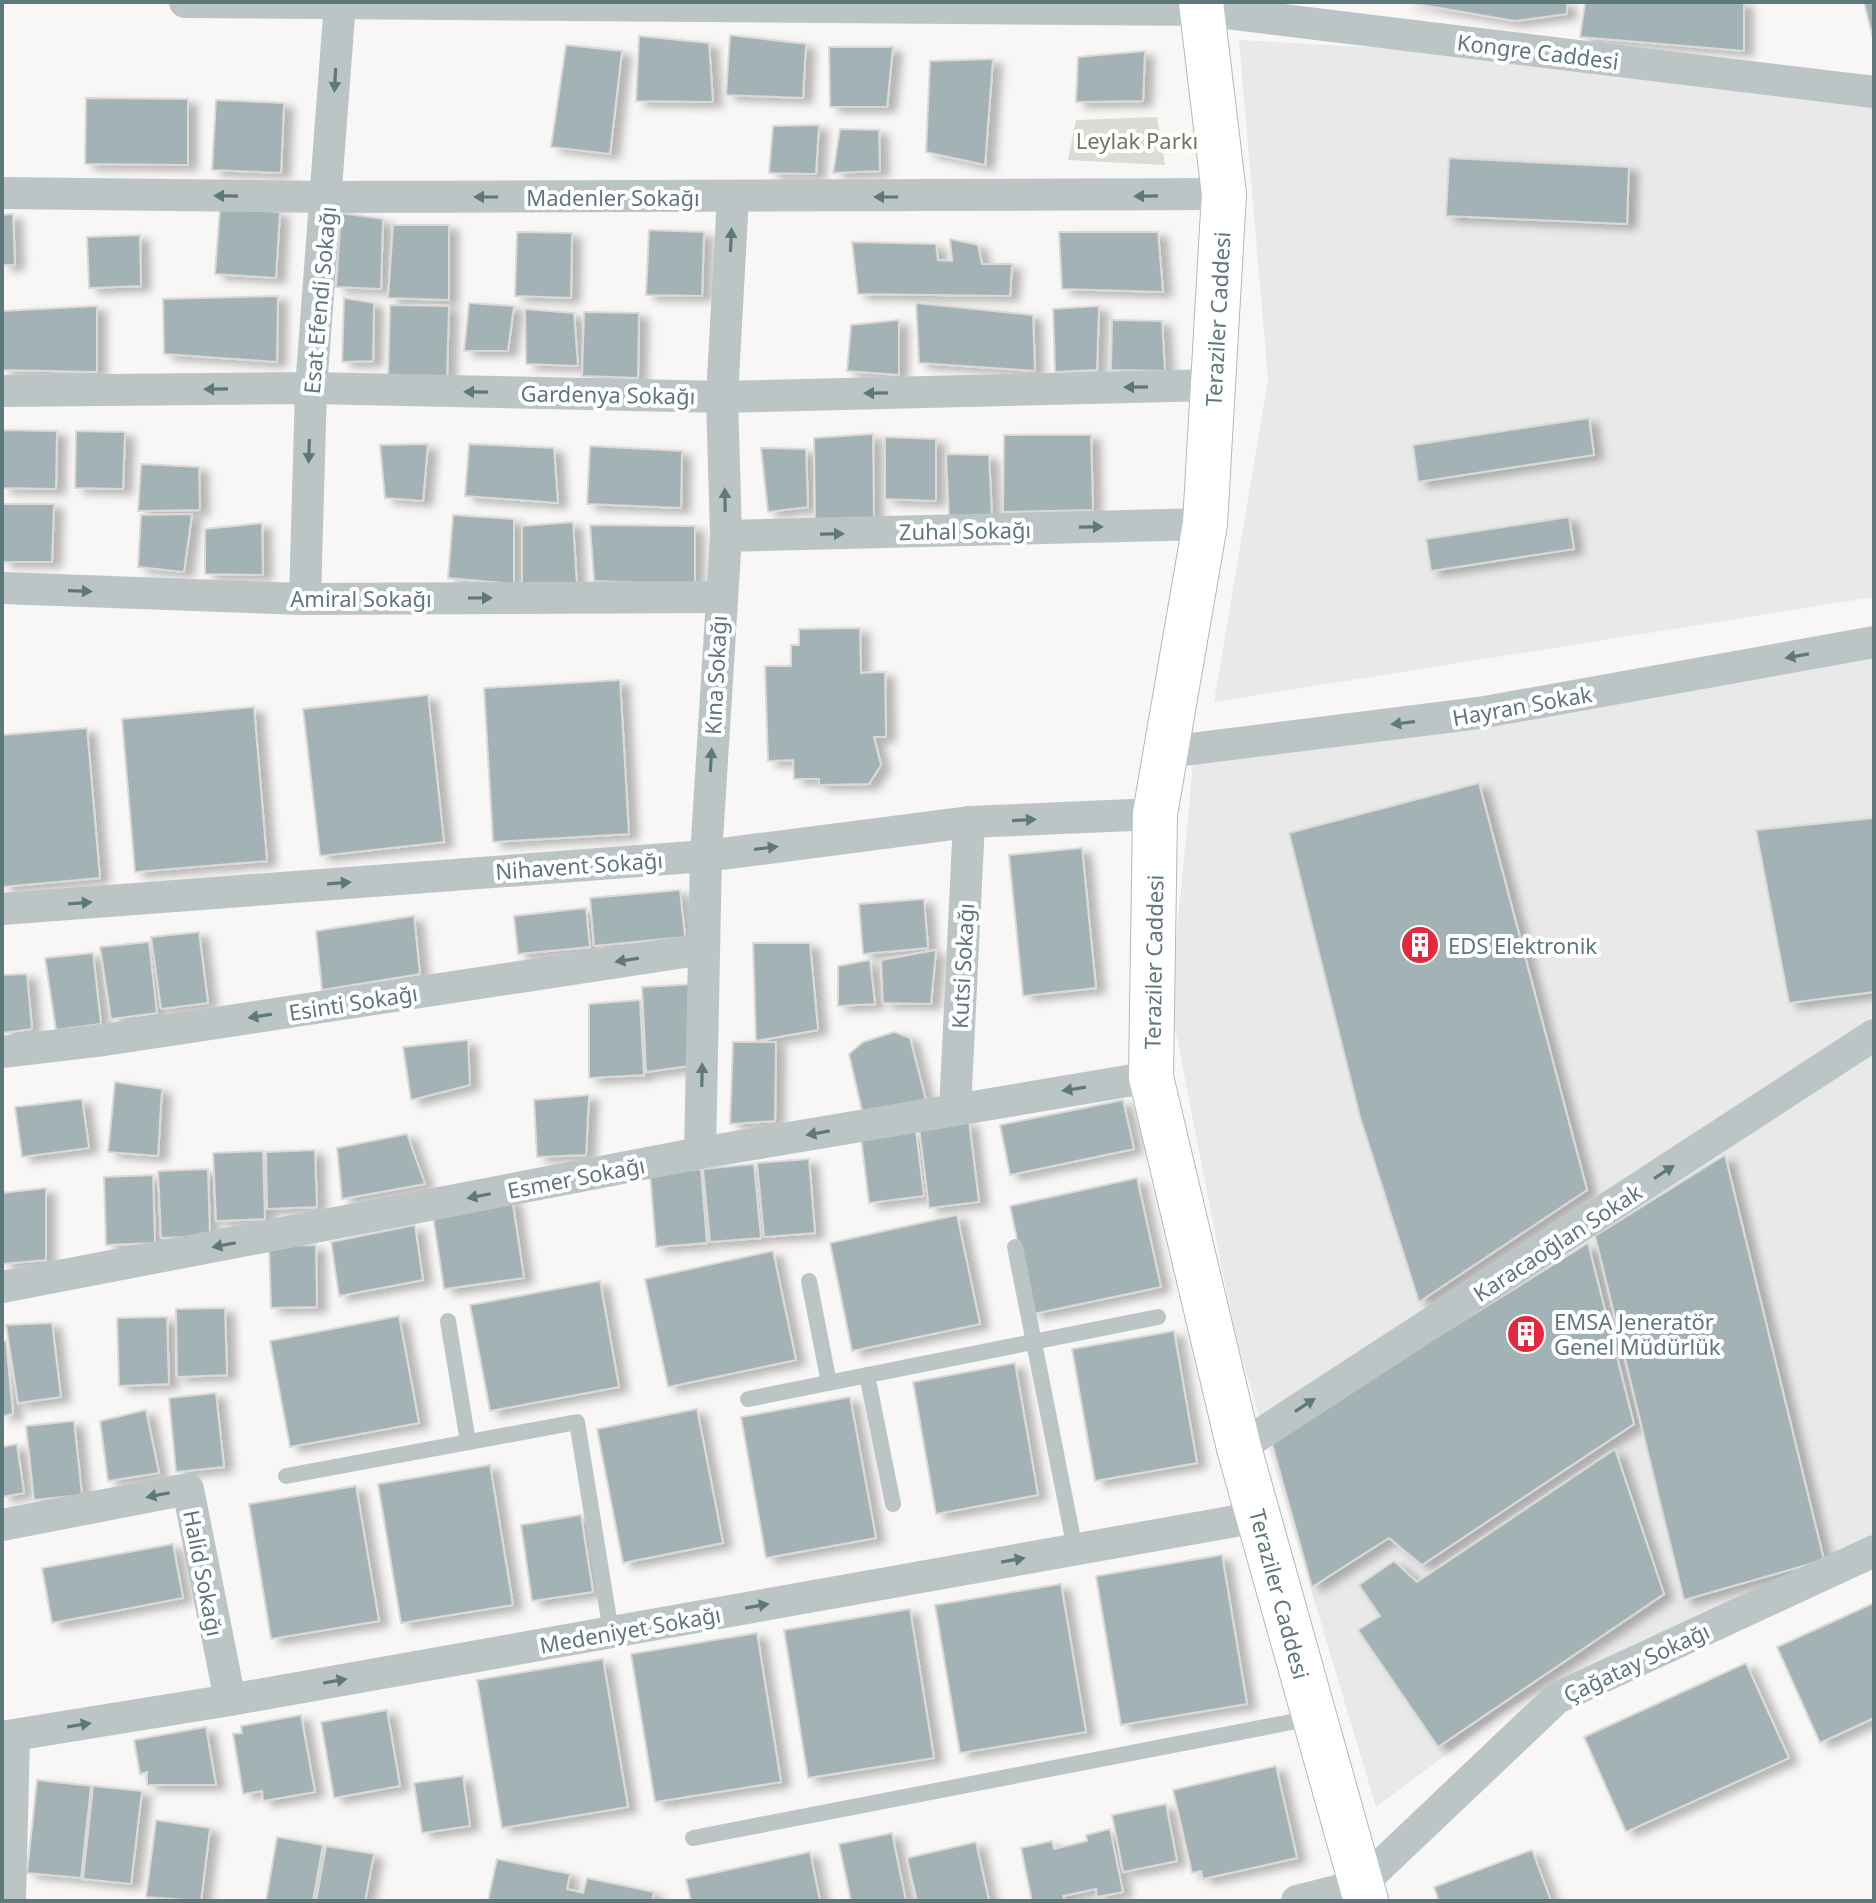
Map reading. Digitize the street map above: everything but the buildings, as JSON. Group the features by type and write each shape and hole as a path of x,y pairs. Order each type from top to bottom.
{"main road":[{"name":"Teraziler Caddesi","path":"1202,6 1224,194 1205,524 1155,814 1151,1077 1239,1448 1363,1893"}],"street":[{"name":"Kongre Caddesi","path":"185,2 1202,6 1874,92"},
{"name":"Esat Efendi Sokağı","path":"305,599 311,388 328,197 340,3"},
{"name":"Madenler Sokağı","path":"2,193 328,197 1224,194"},
{"name":"Kına Sokağı","path":"700,1153 706,856 719,597 726,536 722,397 733,197"},
{"name":"Gardenya Sokağı","path":"2,391 311,388 722,397 1214,385"},
{"name":"Zuhal Sokağı","path":"726,536 1205,524"},
{"name":"Amiral Sokağı","path":"2,588 305,599 719,597"},
{"name":"Hayran Sokak","path":"1168,752 1479,713 1874,642"},
{"name":"Nihavent Sokağı","path":"2,909 706,856 969,822 1155,814"},
{"name":"Kutsi Sokağı","path":"955,1109 969,822"},
{"name":"Esinti Sokağı","path":"2,1052 104,1040 704,949"},
{"name":"Karacaoğlan Sokak","path":"1239,1448 1874,1035"},
{"name":"Esmer Sokağı","path":"2,1287 700,1153 1151,1077"},
{"name":"Halid Sokağı","path":"2,1525 188,1489 230,1700"},
{"name":"Medeniyet Sokağı","path":"8,1736 230,1700 1258,1517"},
{"name":"Çağatay Sokağı","path":"1363,1893 1557,1698 1874,1551"},
{"path":"8,1736 10,1901"},
{"path":"1297,1901 1363,1893"}],"lane":[{"path":"1015,1247 1075,1549"},
{"path":"809,1281 829,1383"},
{"path":"748,1399 1158,1317"},
{"path":"448,1321 468,1442"},
{"path":"867,1375 893,1504"},
{"path":"286,1476 577,1422 611,1632"},
{"path":"693,1838 1314,1718"}],"shaded area":[{"path":"1239,40 1874,75 1874,597 1214,702 1268,379"},
{"path":"1874,645 1874,1537 1510,1707 1376,1807 1235,1335 1170,1002 1194,755"}],"green space":[{"name":"Leylak Parkı","path":"1157,117 1165,165 1068,160 1076,120"}],"place":[{"name":"EDS Elektronik","path":"1420,945"},
{"name":"EMSA Jeneratör Genel Müdürlük","path":"1526,1334"}]}
